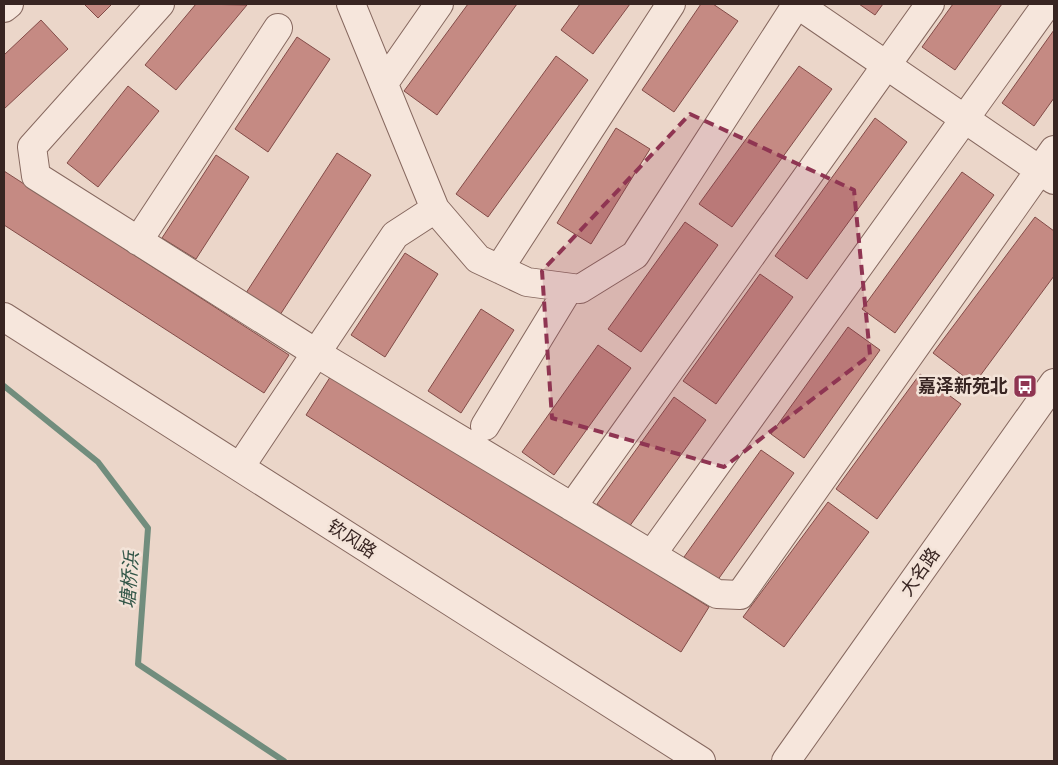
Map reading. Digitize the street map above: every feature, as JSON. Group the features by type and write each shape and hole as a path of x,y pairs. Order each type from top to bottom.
{"street":[{"path":"4,8 9,4"},
{"path":"160,4 32,147 36,176 316,353 717,594 740,595 1049,166 965,118 798,4 635,255 580,289 527,282 478,260 435,209 351,4"},
{"path":"384,83 439,4"},
{"path":"499,269 671,4"},
{"path":"572,506 930,4"},
{"path":"652,554 1047,4"},
{"path":"138,240 278,28"},
{"path":"240,467 394,234 435,209"},
{"path":"485,426 569,288"},
{"name":"钦风路","path":"4,317 701,761"},
{"name":"大名路","path":"786,761 1054,383"}],"highlighted area":[{"path":"690,114 854,190 870,355 724,467 552,418 542,271"}],"building":[{"path":"84,4 112,4 98,18"},
{"path":"196,4 247,5 176,90 145,65"},
{"path":"468,4 517,4 437,115 404,91"},
{"path":"580,4 630,4 593,54 561,30"},
{"path":"701,4 713,4 738,21 674,112 642,90"},
{"path":"859,4 883,4 875,15"},
{"path":"953,4 1002,4 955,70 922,47"},
{"path":"41,20 68,49 4,109 4,55"},
{"path":"1054,30 1054,98 1034,126 1002,103"},
{"path":"297,37 330,59 268,152 235,129"},
{"path":"556,56 588,80 488,217 456,194"},
{"path":"799,66 832,89 732,227 699,204"},
{"path":"128,86 159,111 98,187 67,163"},
{"path":"875,118 907,142 807,279 775,256"},
{"path":"616,128 650,149 591,244 557,223"},
{"path":"337,153 371,175 278,318 244,296"},
{"path":"216,155 249,177 196,259 162,238"},
{"path":"4,171 289,355 264,393 4,225"},
{"path":"962,172 994,195 895,333 862,309"},
{"path":"1035,217 1054,231 1054,276 974,384 933,353"},
{"path":"685,222 718,245 641,352 608,329"},
{"path":"405,253 438,274 385,357 351,335"},
{"path":"760,274 793,297 716,404 683,381"},
{"path":"481,309 514,330 461,413 428,391"},
{"path":"848,327 880,350 804,458 771,434"},
{"path":"598,345 631,368 554,475 522,452"},
{"path":"334,371 709,607 681,652 306,415"},
{"path":"920,374 961,404 877,519 836,489"},
{"path":"674,397 706,420 629,527 597,504"},
{"path":"761,450 794,473 717,581 684,557"},
{"path":"828,502 869,532 784,647 743,617"}],"waterway":[{"name":"塘桥浜","path":"4,386 98,462 148,528 138,664 284,761"}],"place":[{"name":"嘉泽新苑北","path":"1025,386"}]}
